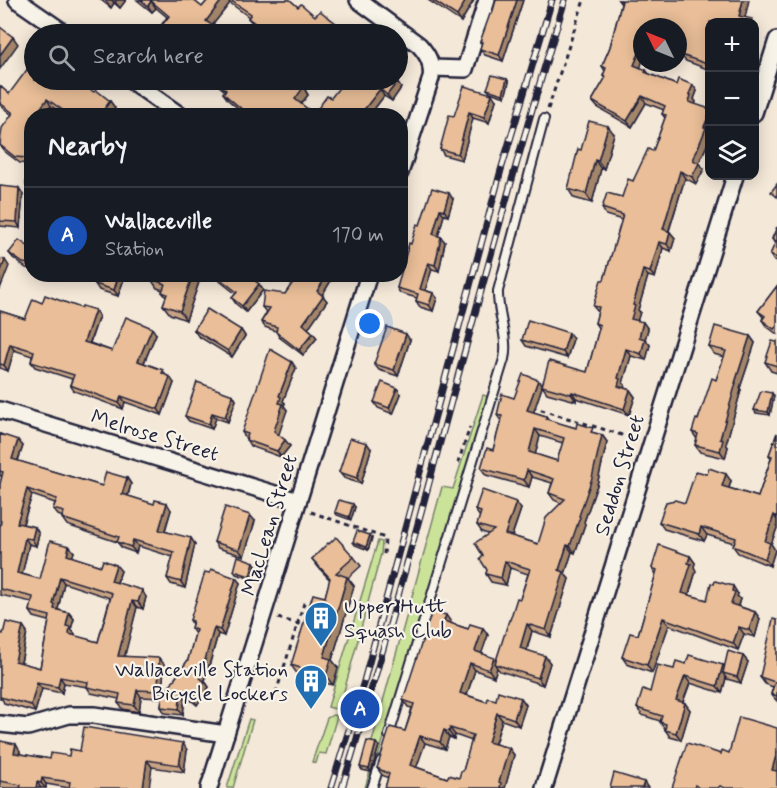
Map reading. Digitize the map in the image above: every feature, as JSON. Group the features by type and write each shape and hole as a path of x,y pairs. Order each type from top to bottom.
{"street":[{"path":"18,0 52,24"},
{"path":"358,0 391,24"},
{"path":"432,68 465,69 487,0"},
{"path":"408,37 425,52 432,68 408,148"},
{"path":"759,103 771,81 777,40"},
{"path":"144,90 170,108"},
{"name":"Seddon Street","path":"544,788 734,180"},
{"name":"MacLean Street","path":"209,788 366,282"},
{"name":"Melrose Street","path":"0,410 298,501"},
{"path":"0,724 28,727 69,715 94,715 226,734"}],"lane":[{"path":"386,742 504,359 506,350 498,291 544,119"},
{"path":"372,788 383,754"}],"path":[{"path":"544,119 584,0"},
{"path":"524,404 651,444"},
{"path":"298,501 312,513 385,538 384,555"},
{"path":"276,693 304,600"},
{"path":"278,618 312,629"}],"green space":[{"path":"483,395 489,397 373,773 368,788 365,788 377,747 371,745 442,487 453,489"},
{"path":"378,541 382,542 381,554 339,710 328,707"},
{"path":"337,716 326,754 319,753 316,763 312,762 327,718"},
{"path":"249,719 253,720 233,788 227,788"}],"building":[{"path":"141,0 193,0 202,7 208,0 222,0 206,21 210,24 163,24 169,16 151,1 148,6"},
{"path":"230,0 290,0 298,7 301,4 315,16 320,11 337,24 256,24 248,18 251,14"},
{"path":"432,0 466,0 457,16"},
{"path":"496,0 517,0 499,55 480,49 482,42 480,42"},
{"path":"618,0 743,0 739,16 748,18 705,18 705,63 687,57 687,18 633,18 633,72 645,72 676,85 678,79 693,85 689,94 691,95 689,102 705,107 705,130 693,160 699,163 692,177 680,171 663,229 670,232 667,244 659,242 650,272 643,270 631,319 643,322 639,337 645,339 641,354 626,349 618,378 620,379 618,386 630,390 624,409 572,392 571,394 542,386 549,361 587,372 600,325 595,323 599,307 593,306 601,280 604,280 623,215 602,208 607,193 622,197 628,179 633,181 648,149 653,151 666,115 662,114 665,106 642,96 627,121 592,101 606,77 603,76 606,68 602,66 610,47 622,1"},
{"path":"0,27 13,37 0,55"},
{"path":"24,74 24,90 91,90 94,92 96,90 110,101 105,108 60,108 47,99 41,108 24,108 24,158 15,157 0,145 2,128 13,113 0,103 0,86 9,94"},
{"path":"492,75 507,79 503,94 487,89"},
{"path":"464,86 492,94 484,117 469,112 458,154 440,149 449,115 454,116"},
{"path":"226,90 302,90 295,99 306,108 241,108 223,93"},
{"path":"337,90 379,90 365,108 318,108 327,96 331,98"},
{"path":"381,90 391,90 387,95"},
{"path":"589,121 608,126 598,161 595,160 586,194 568,189 578,149 581,150"},
{"path":"777,184 777,197 771,192"},
{"path":"0,186 19,188 17,222 0,221"},
{"path":"432,188 449,193 444,210 440,209 433,234 441,237 435,265 428,263 420,289 433,293 429,305 416,301 418,294 397,288 399,282 408,282 408,247 417,224 420,225"},
{"path":"777,227 777,258 770,255 776,241 772,239"},
{"path":"19,240 24,243 24,263 23,263 9,253"},
{"path":"0,259 5,260 0,273"},
{"path":"96,282 116,282 114,290 95,284"},
{"path":"159,282 190,282 180,311 163,305 167,294 162,292 165,284"},
{"path":"224,282 256,282 259,284 242,306 232,298 237,292"},
{"path":"293,282 323,282 317,291 323,296 303,324 313,333 299,350 276,332 277,327 261,322 270,308 262,307 264,291 285,294"},
{"path":"777,286 777,326 774,329 762,320 765,316 758,311"},
{"path":"45,295 81,308 82,306 95,310 84,342 112,351 126,317 152,328 138,361 163,370 162,373 170,377 158,409 121,396 119,403 70,385 74,375 31,362 34,351 10,344 4,365 0,364 0,311 25,319 33,299 42,303"},
{"path":"207,309 241,330 228,351 194,330"},
{"path":"528,320 569,333 563,352 522,340"},
{"path":"715,326 750,336 720,439 723,440 720,451 695,445 698,434 692,432 712,378 716,380 726,351 709,347"},
{"path":"387,327 406,334 394,370 374,364"},
{"path":"772,341 777,342 777,366 765,362"},
{"path":"270,349 292,362 279,396 281,397 279,403 283,404 274,431 285,440 277,451 246,440 248,434 242,432"},
{"path":"523,374 538,380 527,410 546,416 546,419 576,428 577,423 593,428 591,432 602,435 580,517 559,570 564,572 546,630 527,624 520,648 545,656 538,678 495,664 517,598 520,599 530,569 505,561 501,578 486,574 487,570 480,559 483,556 475,543 494,530 477,525 481,512 475,510 482,490 516,502 505,534 538,544 546,518 565,499 549,493 554,479 527,470 524,480 481,468 487,448 493,450 502,416 497,415 502,394 514,398","holes":["535,429 564,438 557,461 529,452"]},
{"path":"197,382 233,395 225,417 212,413 209,424 185,416"},
{"path":"382,382 397,388 389,408 374,402"},
{"path":"761,391 772,393 768,412 754,410"},
{"path":"777,433 777,517 774,515 765,541 770,543 765,559 733,546 736,538 701,527 699,534 659,522 666,502 675,500 685,503 696,471 707,474 709,468 726,474 722,486 758,497"},
{"path":"0,434 18,440 12,459 102,486 106,472 127,478 122,494 154,504 155,500 167,503 159,530 191,538 181,582 167,578 174,552 133,540 131,547 117,542 119,537 62,518 64,512 53,509 57,499 27,489 17,523 35,527 32,539 25,538 17,573 40,579 50,541 69,546 67,555 101,566 103,560 116,565 111,581 142,590 138,602 132,601 118,656 159,658 158,691 137,690 134,705 118,703 120,694 87,687 88,682 60,677 58,687 37,683 31,705 0,697 0,633 3,634 6,622 23,626 15,661 40,668 50,616 30,611 33,597 0,589 0,484 3,472 0,471","holes":["60,577 112,593 98,642 69,634 70,627 66,626 69,613 54,609 53,604"]},
{"path":"350,438 367,443 357,478 339,472"},
{"path":"339,500 353,504 349,517 335,512"},
{"path":"225,507 250,515 239,550 214,542"},
{"path":"357,531 370,535 366,547 353,542"},
{"path":"336,537 354,557 336,573 347,577 324,657 331,659 326,676 291,665 313,594 325,597 330,578 312,559"},
{"path":"659,545 690,556 688,563 691,564 682,593 707,600 711,583 714,584 715,581 733,586 732,591 735,592 731,604 755,612 749,630 739,627 733,643 663,618 647,665 622,657 630,633 638,635 657,570 652,568"},
{"path":"238,556 254,562 250,576 234,571"},
{"path":"211,569 236,578 220,630 214,628 200,678 205,682 193,699 181,691 179,709 161,707 162,697 188,660 196,630 191,628 193,621 190,620 205,572 210,573"},
{"path":"432,611 446,615 444,621 468,629 470,624 483,628 475,651 494,658 489,670 470,663 460,693 487,702 488,698 496,700 498,691 521,698 514,719 497,713 488,742 509,748 499,782 501,783 500,788 385,788 389,774 377,768 390,727 405,731 414,704 403,700","holes":["450,728 473,735 459,778 449,775 447,778 410,765 420,736 440,742 444,730 449,732"]},
{"path":"773,619 777,620 777,696 771,694 775,682 760,677"},
{"path":"728,651 743,656 737,677 723,673"},
{"path":"689,655 723,665 717,686 685,676 676,700 685,703 676,733 665,730 666,724 660,722 662,716 637,708 643,689 650,692 657,665 674,669 676,661 686,664"},
{"path":"739,717 777,728 777,752 772,770 777,771 777,788 725,788 720,786 718,788 699,788 695,785 694,788 672,788 687,743 721,754 722,750 729,753"},
{"path":"84,727 183,743 179,765 147,760 143,788 69,788 70,782 42,778 41,783 37,782 36,788 20,788 21,785 0,781 0,741 16,744 14,753 50,759 51,753 69,756 70,749 80,751"},
{"path":"367,741 376,743 369,769 360,767"},
{"path":"614,773 644,782 642,788 610,788"}],"railway":[{"path":"331,788 364,681 501,170 552,0"},
{"path":"342,788 399,591 535,98 565,0"}],"place":[{"name":"Upper Hutt Squash Club","path":"321,647"},
{"name":"Wallaceville","path":"360,709"},
{"name":"Wallaceville Station Bicycle Lockers","path":"311,710"}]}
